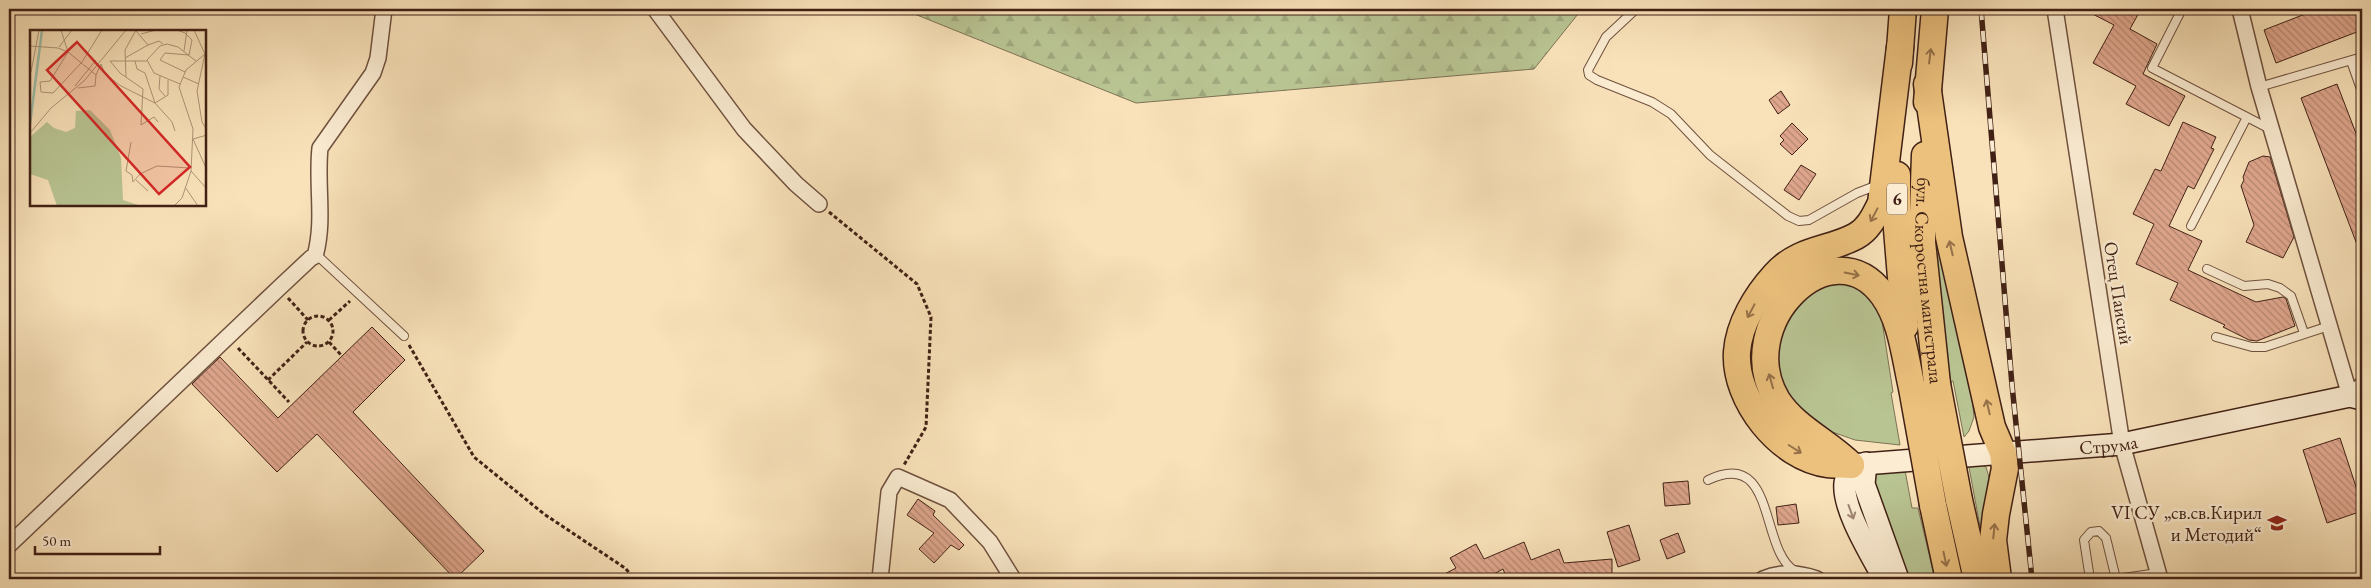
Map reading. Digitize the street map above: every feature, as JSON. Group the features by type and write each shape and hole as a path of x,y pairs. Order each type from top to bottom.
{"highway":[{"name":"бул. Скоростна магистрала","path":"1903,9 1900,47 1897,229 1901,292 1925,386 1959,500 1976,579"},
{"name":"бул. Скоростна магистрала","path":"1935,9 1927,84 1922,242 1925,386 1933,504 1949,579"},
{"path":"1858,464 1827,464 1812,459 1777,438 1761,421 1741,386 1737,352 1740,334 1749,313 1762,291 1776,273 1794,260 1814,250 1857,235 1872,222 1880,203 1900,47"},
{"path":"1927,84 1949,237 1992,427 2003,453 2005,468 1993,540 1998,579"},
{"path":"1858,464 1787,413 1776,398 1770,382 1766,344 1769,327 1789,296 1814,278 1828,272 1857,274 1872,282 1890,307 1925,386"}],"main road":[{"name":"Струма","path":"1858,464 2122,444 2358,394"},
{"path":"1858,464 1845,484 1847,500 1853,518 1884,579"},
{"path":"1858,464 1898,579"}],"street":[{"path":"9,545 315,256 320,238 318,163 320,148 373,73 378,58 384,9"},
{"path":"655,9 744,129 796,184 818,204"},
{"name":"Отец Паисий","path":"2055,9 2122,444 2159,576"},
{"path":"2240,9 2259,87 2329,326 2358,394"},
{"path":"880,579 889,492 898,477 950,500 990,542 1013,579"},
{"path":"1763,579 1775,574 1817,579"}],"lane":[{"path":"1636,9 1606,37 1588,70 1589,75 1652,102 1671,114 1710,155 1788,216 1799,220 1809,220 1857,193 1883,183"},
{"path":"2182,9 2152,68 2272,130"},
{"path":"2259,87 2362,57"},
{"path":"2351,60 2362,92"},
{"path":"2191,226 2247,117"},
{"path":"315,256 319,257 404,336"},
{"path":"2207,269 2244,286 2268,284 2280,288 2291,296 2304,333"},
{"path":"2216,337 2252,347 2265,347 2329,326"},
{"path":"1708,480 1723,473 1735,473 1748,480 1760,494 1767,509 1778,549 1788,567 1802,577"},
{"path":"2090,579 2084,540 2091,532 2099,531 2106,538 2116,579 2159,576"}],"path":[{"path":"818,204 917,284 931,317 926,427 898,477"},
{"path":"279,288 308,320"},
{"path":"329,320 359,293"},
{"path":"317,316 329,320 334,333 329,342 320,347 307,342 302,333 308,320 317,316"},
{"path":"404,336 474,457 544,514 625,568 635,579"},
{"path":"228,337 289,402"},
{"path":"268,380 307,342"},
{"path":"329,342 342,356"}],"green space":[{"path":"902,9 1582,9 1534,69 1136,103"},
{"path":"1941,236 1969,370 1974,417 1969,431 1964,437 1953,381 1948,382 1931,244 1935,237"},
{"path":"1854,280 1880,308 1900,445 1855,440 1821,428 1790,402 1775,372 1776,327 1796,301 1831,281"},
{"path":"1968,462 1976,462 1986,467 1989,477 1984,510 1985,553"},
{"path":"1904,465 1912,508 1918,508 1935,579 1906,579 1869,484 1877,468"}],"building":[{"path":"2083,9 2141,9 2130,29 2157,44 2143,74 2185,96 2169,126 2126,104 2136,86 2093,63 2114,25"},
{"path":"2318,9 2362,9 2362,30 2276,63 2264,30"},
{"path":"2337,84 2362,149 2361,255 2301,98"},
{"path":"1781,91 1790,105 1778,114 1769,100"},
{"path":"2183,122 2216,137 2211,148 2214,149 2194,189 2188,186 2169,226 2202,241 2188,270 2256,302 2283,297 2286,299 2295,326 2257,341 2249,340 2223,327 2225,325 2170,300 2178,283 2136,264 2154,224 2133,214 2155,169 2161,171"},
{"path":"1792,123 1808,139 1792,155 1780,144 1784,140 1780,136"},
{"path":"2263,156 2270,157 2294,237 2283,258 2246,242 2254,225 2241,186 2249,162"},
{"path":"1801,165 1816,174 1799,200 1784,190"},
{"path":"372,327 405,360 353,412 484,551 455,579 317,434 277,472 192,384 220,357 278,418"},
{"path":"2340,438 2362,505 2362,511 2327,523 2303,450"},
{"path":"1688,481 1690,504 1665,506 1663,483"},
{"path":"918,499 935,511 933,515 964,545 959,550 951,545 934,563 919,549 934,533 907,515"},
{"path":"1796,504 1799,523 1778,525 1776,507"},
{"path":"1629,525 1640,560 1618,567 1607,532"},
{"path":"1678,533 1685,552 1667,559 1660,540"},
{"path":"1524,542 1531,560 1559,549 1564,563 1612,559 1612,579 1586,579 1585,573 1569,579 1547,579 1545,573 1531,579 1507,579 1503,569 1485,579 1435,579 1456,568 1450,558 1476,544 1484,559"}],"railway":[{"path":"1981,9 2012,385 2032,579"}],"place":[{"name":"VI СУ „св.св.Кирил и Методий“","path":"2277,523"}]}
